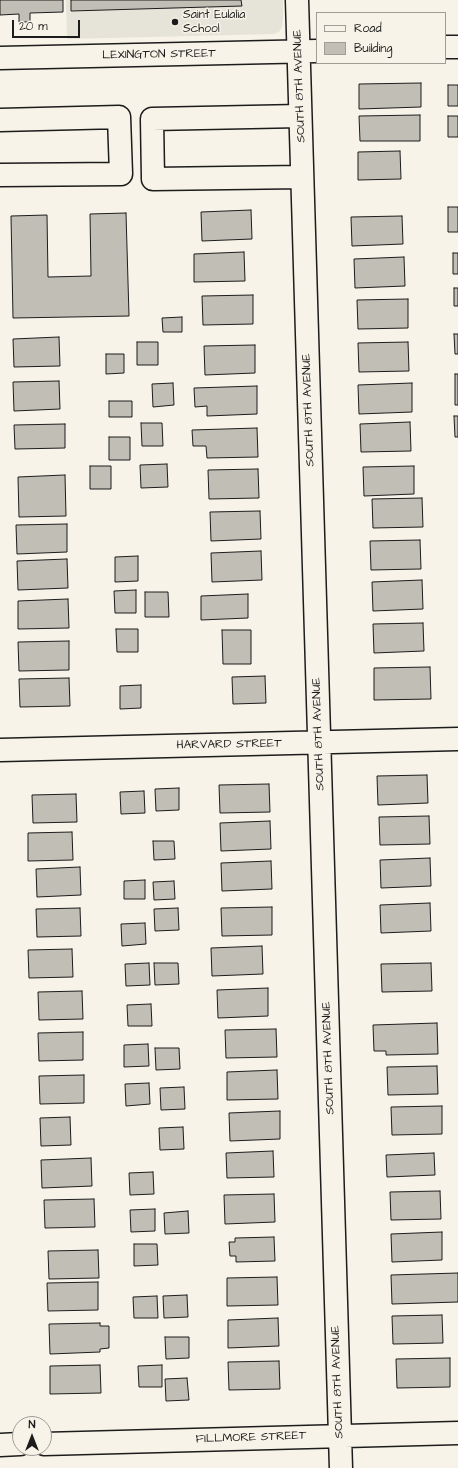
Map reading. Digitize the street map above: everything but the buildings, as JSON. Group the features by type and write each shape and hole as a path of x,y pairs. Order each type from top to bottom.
{"street":[{"name":"SOUTH 8TH AVENUE","path":"297,0 308,51 300,116 341,1468"},
{"path":"446,47 458,47"},
{"name":"LEXINGTON STREET","path":"0,58 308,51"},
{"path":"300,116 152,119 153,179 302,177"},
{"path":"0,120 119,118 121,174 0,175"},
{"name":"HARVARD STREET","path":"0,750 458,739"},
{"name":"FILLMORE STREET","path":"52,1444 458,1433"},
{"path":"0,1445 12,1444"}],"shaded area":[{"name":"Saint Eulalia School","path":"66,0 283,0 283,18 282,27 279,32 274,34 67,39"}],"place":[{"name":"Saint Eulalia School","path":"175,22"}]}
